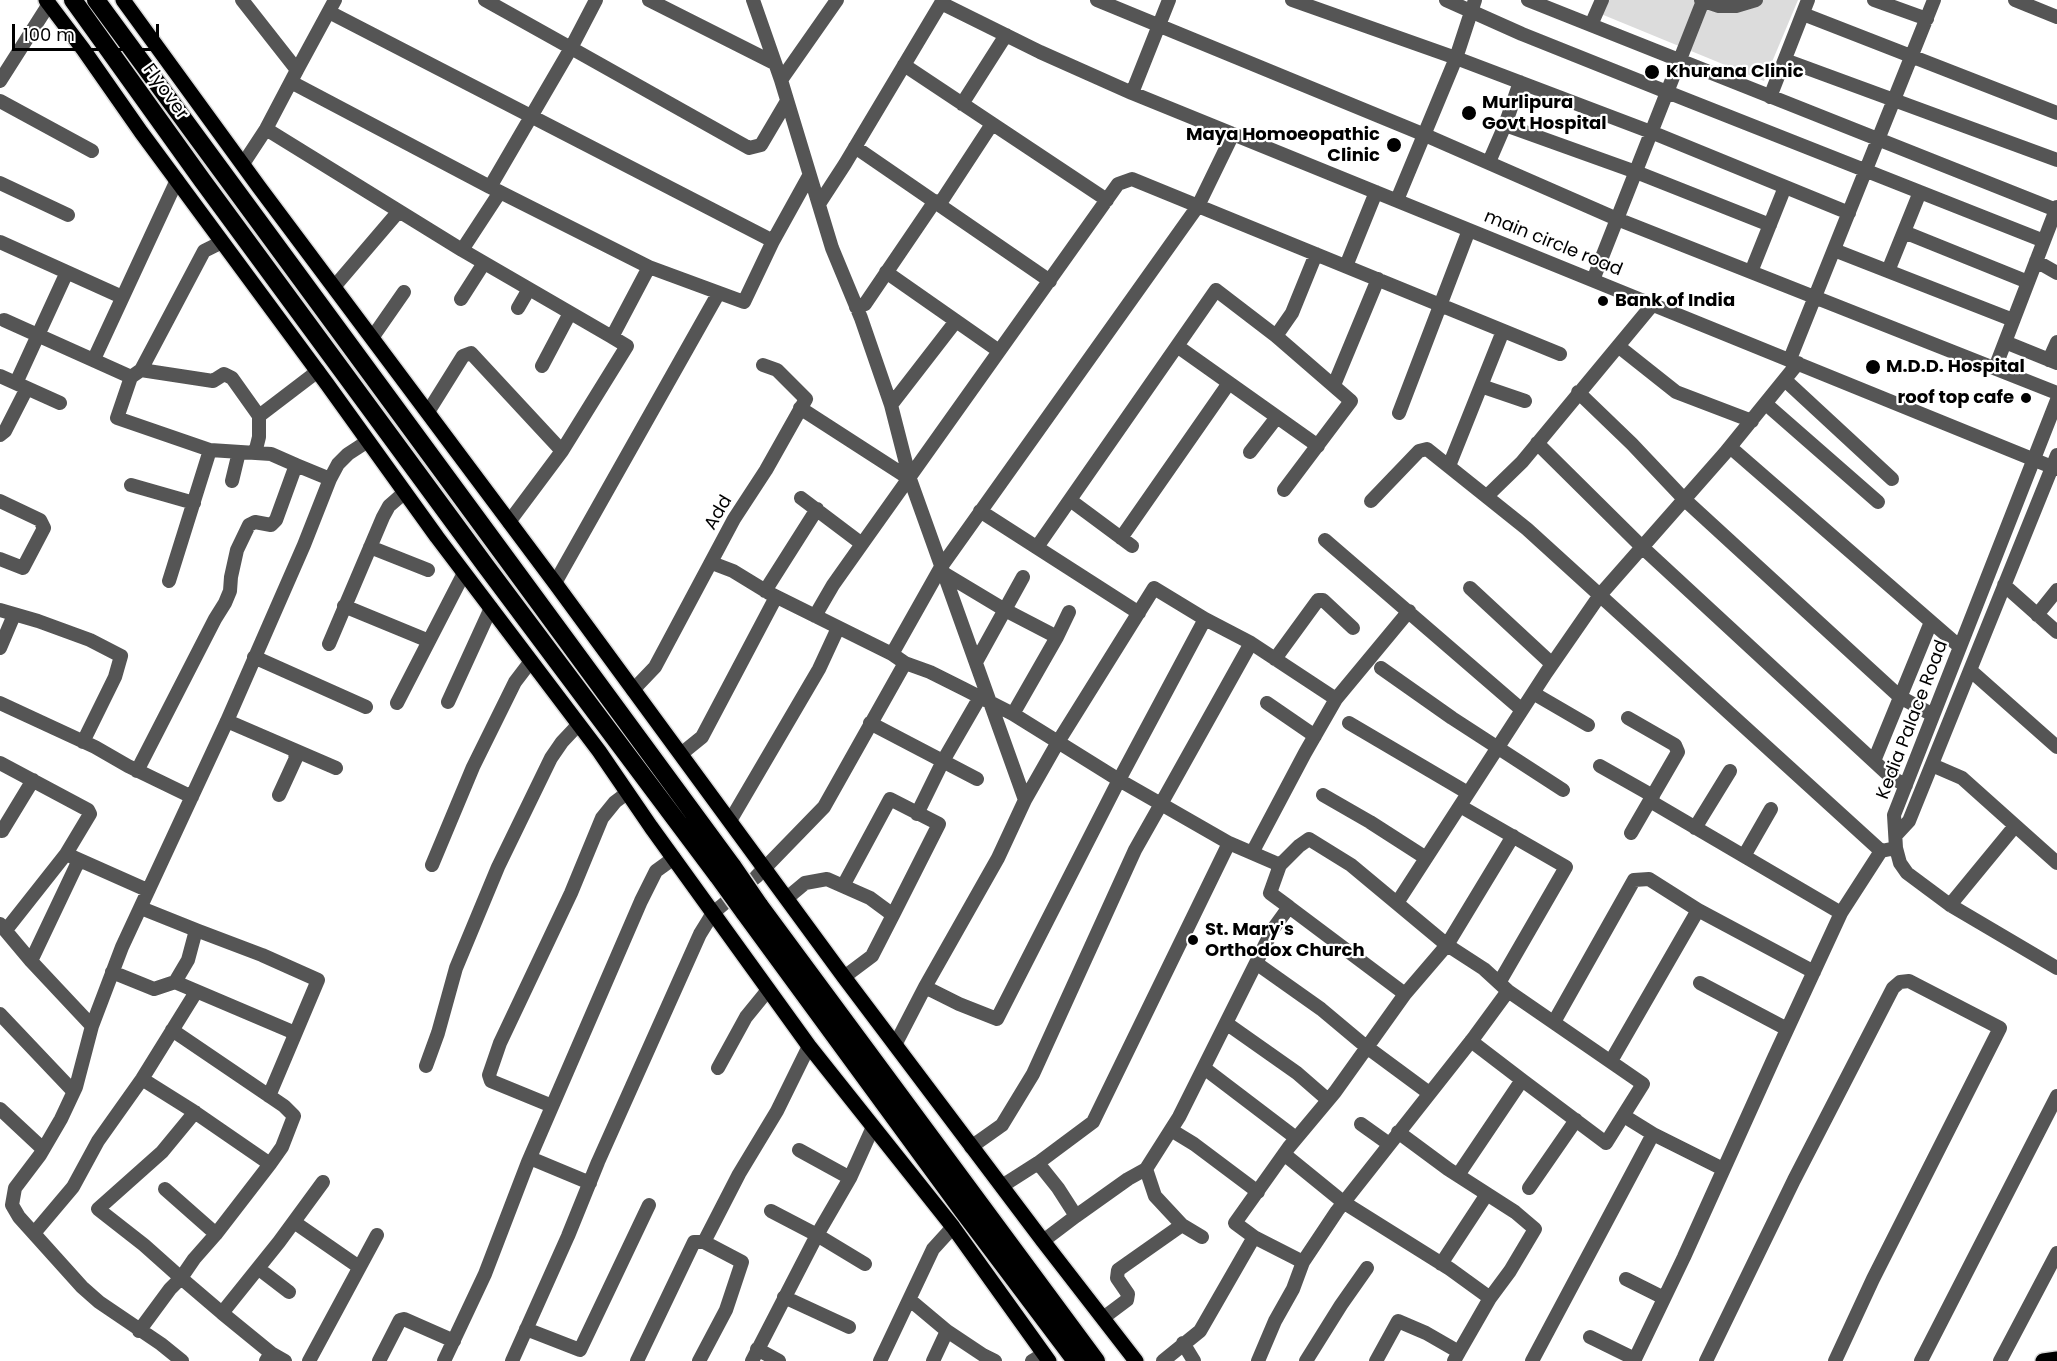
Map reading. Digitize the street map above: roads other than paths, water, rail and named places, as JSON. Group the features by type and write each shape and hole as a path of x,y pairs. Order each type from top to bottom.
{"highway":[{"name":"Flyover","path":"74,0 202,180 485,565 726,871"},
{"name":"Flyover","path":"96,0 386,396 726,871"},
{"path":"726,871 963,1211 1057,1323 1096,1361"},
{"path":"1057,1323 1076,1361"}],"main road":[{"path":"123,0 681,753 895,1046 1136,1361"},
{"path":"47,2 464,573 578,725 809,1046 953,1227 1042,1359"},
{"path":"2043,1361 2057,1359"}],"street":[{"path":"485,0 749,148 761,145 787,101"},
{"path":"462,250 596,0"},
{"path":"649,0 677,6 774,63"},
{"path":"753,0 781,80 832,248 891,405 910,479 976,662 984,699 1025,801"},
{"path":"781,80 837,0"},
{"path":"1097,0 1425,135 1617,219 2057,393"},
{"path":"1132,93 1169,0"},
{"path":"1292,0 1456,58 1651,132 1849,213"},
{"path":"1446,0 1472,5 1522,34 2044,241"},
{"path":"1528,0 1878,140 2056,208 1995,368"},
{"path":"1591,25 1602,0"},
{"path":"1593,280 1702,1 1719,6 1736,6 1756,0"},
{"path":"1770,96 1808,0"},
{"path":"1874,0 1926,19"},
{"path":"1397,903 1497,747 1600,595 1730,447 1785,380 1794,361 1815,297 1934,0"},
{"path":"2015,0 2057,17"},
{"path":"1,78 47,2"},
{"path":"245,2 294,76 495,190 649,267 718,294 744,302 773,241 809,176"},
{"path":"819,204 942,2"},
{"name":"main circle road","path":"942,2 1006,35 1132,93 2034,458 2055,463"},
{"path":"1397,200 1456,58 1472,5"},
{"path":"243,164 266,129 332,6 532,117 773,241"},
{"path":"1803,14 2057,113"},
{"path":"962,104 1006,35"},
{"path":"1785,60 2057,160"},
{"path":"904,65 1107,200"},
{"path":"1489,162 1520,82"},
{"path":"0,101 92,151"},
{"path":"856,307 865,304 992,124"},
{"path":"1505,125 1636,172 1770,225"},
{"path":"266,129 462,250 627,346 562,451 509,522"},
{"path":"892,654 980,511 1198,206 1233,134"},
{"path":"855,147 1050,281"},
{"path":"815,616 833,585 1118,184 1132,179 1560,354"},
{"path":"94,359 177,180"},
{"path":"0,183 68,215"},
{"path":"1751,272 1785,187"},
{"path":"1346,266 1376,192"},
{"path":"1888,271 1920,192"},
{"path":"334,286 399,210"},
{"path":"1399,413 1469,230"},
{"path":"1904,232 2028,282"},
{"path":"222,242 204,251 136,373 117,418 210,450 271,454 330,478"},
{"path":"0,243 122,297"},
{"path":"1834,250 2013,320"},
{"path":"1276,336 1292,313 1316,254"},
{"path":"2036,261 2057,273"},
{"path":"461,299 484,263"},
{"path":"612,337 649,267"},
{"path":"0,435 5,431 38,336 67,272"},
{"path":"886,272 999,351"},
{"path":"1334,386 1378,279"},
{"path":"518,308 529,289"},
{"path":"1037,547 1216,290 1276,336 1351,401 1284,490"},
{"path":"372,338 404,292"},
{"path":"555,583 718,294"},
{"path":"1487,496 1522,462 1653,304"},
{"path":"542,366 570,313"},
{"path":"4,320 94,359 136,373 213,381 224,374 232,378 259,416 259,437 255,453"},
{"path":"891,405 956,321"},
{"path":"1449,466 1503,331"},
{"path":"2005,342 2053,361 2057,342"},
{"path":"1177,346 1318,446"},
{"path":"1618,346 1676,392 1752,421"},
{"path":"428,412 463,356 471,353 562,451"},
{"path":"764,365 777,370 801,393 806,399 800,408 910,479"},
{"path":"259,416 318,371"},
{"path":"0,376 60,403"},
{"path":"1785,380 1892,479"},
{"path":"1070,500 1126,542 1229,383"},
{"path":"1481,386 1525,401"},
{"path":"1578,392 1684,499 1900,697 1933,715"},
{"name":"Kedia Palace Road","path":"1896,842 1894,815 2057,400"},
{"path":"1766,404 1878,502"},
{"name":"Add","path":"633,690 655,666 734,519 766,470 800,408"},
{"path":"1250,453 1276,417"},
{"path":"173,1358 90,1295 34,1232 6,1206 15,1188 61,1119 73,1091 92,1026 122,947 227,721 304,545 330,478 338,464 348,454 368,441"},
{"path":"1537,443 1642,547 1892,778 1906,784"},
{"path":"1730,447 1960,647"},
{"path":"1371,501 1419,451 1427,449 1527,529 1881,851"},
{"path":"169,581 210,450"},
{"path":"232,481 239,452"},
{"name":"Kedia Palace Road","path":"1896,842 1909,820 2055,463"},
{"path":"137,771 225,603 230,591 237,550 249,525 255,522 271,525 276,520 296,465"},
{"path":"130,485 194,503"},
{"path":"329,644 389,506 405,492"},
{"path":"801,498 862,544"},
{"path":"0,501 40,520 44,528 23,568 0,559"},
{"path":"681,753 702,737 770,594 816,509"},
{"path":"980,511 1139,613"},
{"path":"1325,540 1522,710"},
{"path":"370,547 429,570"},
{"path":"712,562 733,571 770,594 892,654 905,663 930,672 984,699 1229,843 1280,865"},
{"path":"943,570 1005,610 1057,637"},
{"path":"397,703 464,573"},
{"path":"976,662 1023,577"},
{"path":"2004,585 2057,632"},
{"path":"895,1046 925,987 998,858 1025,801 1058,742 1154,588 1205,619 1251,643 1336,699"},
{"path":"1470,588 1552,664"},
{"path":"2037,615 2057,590"},
{"path":"1275,659 1318,600 1323,600 1353,628"},
{"path":"344,606 429,641"},
{"path":"448,702 491,608"},
{"path":"0,610 90,640 121,656 115,677 83,742"},
{"path":"1252,853 1336,699 1409,611"},
{"path":"1012,714 1069,612"},
{"path":"0,648 14,615"},
{"path":"925,987 997,1019 1119,780 1205,619"},
{"path":"1874,761 1931,622"},
{"path":"730,821 819,669 838,628"},
{"path":"971,1147 1002,1125 1033,1074 1135,850 1251,643"},
{"path":"254,657 366,707"},
{"path":"432,865 473,767 515,682 531,661"},
{"path":"512,1361 695,944 713,913 765,869 824,807 905,663"},
{"path":"1381,668 1563,790"},
{"path":"1970,670 2057,747"},
{"path":"1533,693 1588,725"},
{"path":"917,814 943,761 984,699"},
{"path":"0,703 192,797"},
{"path":"1267,703 1315,736"},
{"path":"1628,718 1675,745 1678,752 1631,833"},
{"path":"227,721 336,768"},
{"path":"870,723 977,778"},
{"path":"1349,723 1468,793"},
{"path":"426,1066 438,1033 456,968 498,867 547,765 562,742 578,725"},
{"path":"279,795 296,758 294,750"},
{"path":"0,763 88,810 90,814 66,854 4,933 92,1026"},
{"path":"1932,765 1962,778 2052,859 2057,843"},
{"path":"1600,766 1695,828 1841,914"},
{"path":"1695,828 1730,771"},
{"path":"1,832 33,780"},
{"path":"552,1106 491,1081 489,1075 500,1043 571,893 602,818 615,802 627,793"},
{"path":"1323,795 1426,858"},
{"path":"843,886 890,799 939,824 872,956 844,977"},
{"path":"1258,1361 1275,1321 1293,1289 1303,1262 1343,1202 1471,1041 1503,987 1566,867 1460,806"},
{"path":"1743,856 1771,809"},
{"path":"1950,905 2016,826"},
{"path":"1303,1262 1254,1237 1235,1223 1296,1138 1328,1100 1406,994 1447,945 1513,836"},
{"path":"1406,994 1270,893 1280,865 1309,839 1351,865 1447,945 1484,969 1503,987 1643,1084 1606,1143 1471,1041"},
{"path":"1590,1337 1634,1360 1841,914 1881,851 1896,842 1900,863 1907,873 1950,905 2057,968"},
{"path":"1002,1186 1094,1122 1229,843"},
{"path":"66,854 147,890"},
{"path":"444,1361 485,1274 530,1158 641,901 656,871 674,858"},
{"path":"31,961 80,860"},
{"path":"787,898 805,883 827,879 870,898 893,915"},
{"path":"1554,1022 1634,880 1649,879 1698,909 1814,972"},
{"path":"1043,1241 1128,1179 1146,1169 1171,1130 1273,929 1288,907"},
{"path":"141,908 262,955 318,980 269,1096"},
{"path":"1611,1061 1698,909"},
{"path":"112,972 154,989 175,982 188,960 196,930"},
{"path":"1256,963 1321,1009 1429,1093"},
{"path":"1706,1361 1794,1180 1893,988 1900,982 1909,981 2000,1028 1878,1269 1835,1361"},
{"path":"175,982 295,1033"},
{"path":"1700,983 1787,1029"},
{"path":"718,1068 746,1017 768,990"},
{"path":"34,1232 73,1187 98,1141 142,1079 196,992"},
{"path":"0,1014 73,1091"},
{"path":"1226,1023 1297,1073 1328,1100"},
{"path":"139,1331 270,1164 282,1147 294,1116 269,1096 172,1030"},
{"path":"704,1242 739,1174 777,1111 809,1046"},
{"path":"1204,1068 1296,1138"},
{"path":"142,1079 195,1112 270,1164"},
{"path":"1458,1175 1522,1080"},
{"path":"1921,1361 2057,1096"},
{"path":"0,1109 43,1149"},
{"path":"195,1112 162,1152 98,1209 144,1245 222,1313 268,1357 285,1361"},
{"path":"1624,1116 1653,1134 1723,1169"},
{"path":"1529,1188 1576,1120"},
{"path":"1361,1124 1389,1144"},
{"path":"779,1361 754,1355 817,1235 850,1178 873,1127"},
{"path":"1171,1130 1194,1144 1258,1192"},
{"path":"1376,1361 1398,1321 1426,1333 1456,1357 1490,1298 1510,1271 1535,1229 1515,1212 1398,1132"},
{"path":"1532,1361 1653,1134"},
{"path":"799,1150 850,1178"},
{"path":"1284,1154 1343,1202 1490,1298"},
{"path":"530,1158 590,1182"},
{"path":"1038,1163 1076,1216"},
{"path":"1146,1169 1155,1196 1182,1225 1202,1237"},
{"path":"222,1313 259,1269 323,1182"},
{"path":"165,1189 216,1233"},
{"path":"1441,1264 1487,1194"},
{"path":"526,1329 578,1355 649,1205"},
{"path":"771,1211 865,1264"},
{"path":"294,1222 359,1267"},
{"path":"1102,1318 1127,1300 1128,1294 1117,1278 1118,1270 1182,1225"},
{"path":"880,1361 933,1249 953,1227"},
{"path":"309,1361 377,1235"},
{"path":"1163,1361 1200,1330 1254,1237"},
{"path":"637,1361 694,1242 704,1242 742,1262 726,1310 699,1361"},
{"path":"2001,1361 2057,1254"},
{"path":"1306,1361 1367,1268"},
{"path":"259,1269 289,1292"},
{"path":"1626,1279 1664,1298"},
{"path":"784,1297 849,1327"},
{"path":"910,1300 986,1359"},
{"path":"379,1361 400,1320 404,1319 454,1341"},
{"path":"933,1361 947,1331"},
{"path":"1182,1343 1194,1361"}],"place":[{"name":"Khurana Clinic","path":"1652,72"},
{"name":"Murlipura Govt Hospital","path":"1469,113"},
{"name":"Maya Homoeopathic Clinic","path":"1394,145"},
{"name":"Bank of India","path":"1603,301"},
{"name":"M.D.D. Hospital","path":"1873,367"},
{"name":"roof top cafe","path":"2026,398"},
{"name":"St. Mary's Orthodox Church","path":"1193,940"}]}
